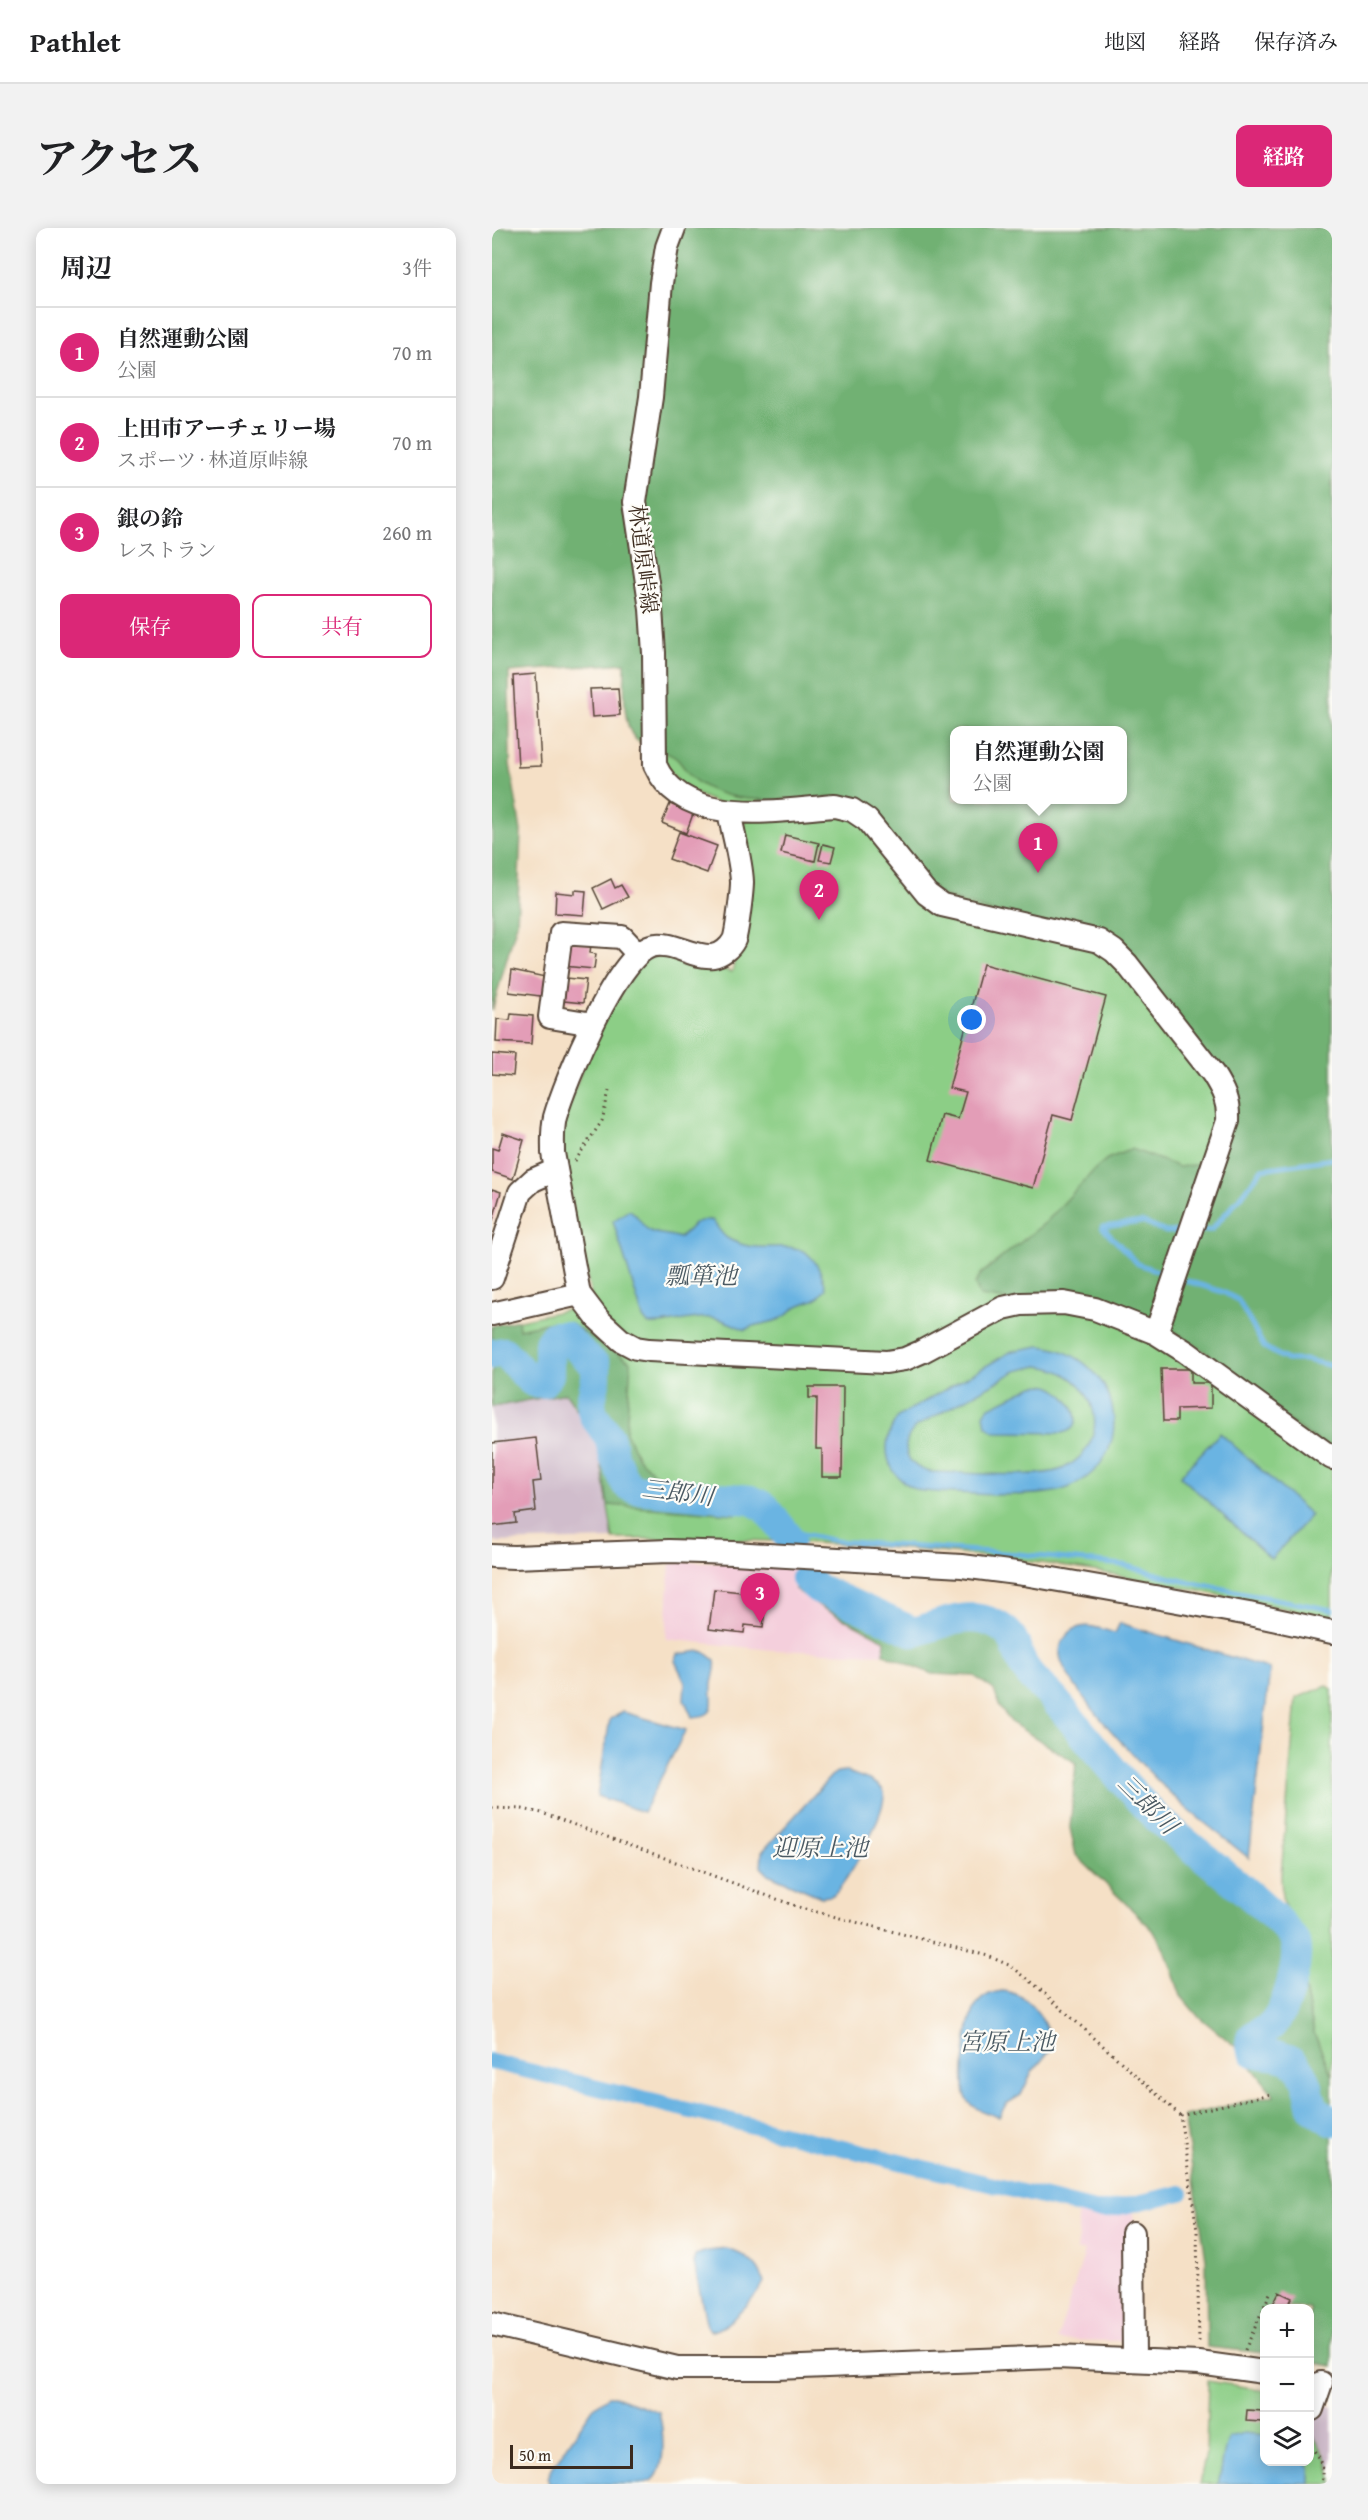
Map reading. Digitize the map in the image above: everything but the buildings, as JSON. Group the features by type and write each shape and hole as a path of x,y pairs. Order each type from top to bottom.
{"street":[{"name":"林道原峠線","path":"674,228 667,247 661,283 651,397 635,502 652,620 655,765 662,781 678,795 703,807 729,811 835,806 852,810 867,820 927,894 942,905 1099,941 1127,964 1213,1074 1229,1106 1228,1121 1155,1333"},
{"path":"729,811 742,882 734,939 727,950 717,956 652,945 637,952 584,1040 555,1116 552,1131 556,1170 579,1294 598,1319 621,1340 636,1348 649,1350 886,1362 905,1359 1003,1308 1021,1304 1064,1303 1095,1309 1155,1333 1186,1352 1332,1458"},
{"path":"593,1024 550,1017 561,933 622,937 637,952"},
{"path":"492,1278 520,1192 533,1180 556,1170"},
{"path":"492,1314 579,1294"},
{"path":"492,1556 669,1551 733,1552 962,1566 1106,1588 1250,1614 1332,1632"},
{"path":"1133,2233 1134,2359"},
{"path":"492,2324 677,2368 776,2368 1056,2357 1199,2363 1260,2371"},
{"path":"1314,2403 1321,2383"}],"path":[{"path":"556,1170 571,1167 602,1121 609,1091"},
{"path":"492,1808 522,1809 542,1813 801,1908 988,1956 1004,1963 1034,1984 1180,2115 1197,2231 1199,2363"},
{"path":"1180,2115 1271,2094"},
{"path":"1237,2368 1271,2291"},
{"path":"1314,2451 1323,2464 1322,2484"}],"shaded area":[{"path":"566,1393 598,1441 613,1539 492,1542 492,1407"},
{"path":"670,1561 792,1564 795,1589 823,1608 885,1640 884,1654 772,1650 666,1639"},
{"path":"1134,2208 1126,2341 1057,2340 1085,2251 1076,2251 1079,2239 1077,2213 1105,2215"},
{"path":"1314,2400 1332,2407 1332,2471 1324,2451 1314,2437"}],"green space":[{"path":"492,228 1332,228 1332,1451 1235,1383 1220,1362 1168,1327 1086,1294 1019,1302 980,1296 975,1284 981,1274 1046,1222 1107,1159 1132,1149 1179,1167 1201,1164 1233,1119 1128,957 938,894 838,797 761,800 723,794 706,787 691,777 673,756 639,742 633,736 626,717 625,663 509,672 510,764 521,831 517,923 492,1011"},
{"path":"1014,485 1332,1140 1168,1327 1332,1452 1332,1618 1095,1571 966,1554 765,1541 613,1539 598,1441 566,1393 492,1407 492,1326 593,1304 573,1215 560,1132 591,1043 641,959 665,954 732,972 742,930 744,815 682,788 661,758 665,638"},
{"path":"518,1320 519,1329 551,1322 570,1323 631,1362 626,1432 638,1458 660,1478 736,1494 736,1514 608,1505 598,1441 566,1393 492,1407 492,1326"},
{"path":"815,1578 913,1627 926,1626 959,1613 970,1612 992,1616 1001,1622 1016,1637 1025,1657 1146,1799 1211,1859 1290,1922 1300,1940 1301,1970 1314,2033 1332,2076 1332,2366 1314,2363 1314,2304 1260,2304 1260,2353 1207,2347 1206,2259 1184,2116 1274,2095 1237,2048 1197,2015 1181,1996 1166,1953 1153,1930 1076,1855 1070,1828 1076,1763 1012,1723 1000,1708 994,1690 974,1676 932,1674 884,1654 885,1640 823,1608 795,1589"},
{"path":"1327,1686 1332,1689 1332,2076 1314,2033 1301,1970 1300,1940 1290,1922 1282,1897 1281,1875 1296,1698"},
{"path":"1208,2381 1260,2389 1260,2466 1314,2466 1314,2438 1328,2463 1332,2484 1199,2484 1206,2454"}],"water":[{"name":"瓢箪池","path":"629,1210 647,1229 657,1233 679,1238 695,1223 712,1220 725,1237 743,1245 798,1249 809,1255 818,1267 826,1288 817,1298 797,1306 783,1318 745,1330 725,1321 709,1318 648,1324 643,1318 613,1221"},
{"path":"1040,1346 1068,1353 1089,1368 1104,1387 1112,1409 1113,1432 1106,1454 1091,1473 1068,1488 1055,1492 1018,1495 922,1491 900,1479 893,1471 887,1450 892,1427 899,1416 1012,1351","holes":["1038,1366 1058,1370 1074,1380 1086,1393 1093,1408 1095,1425 1091,1441 1081,1456 1064,1468 1053,1472 1020,1475 932,1472 923,1470 911,1461 907,1454 907,1440 917,1426 1016,1371"]},
{"path":"1044,1385 1061,1393 1073,1408 1076,1416 1071,1430 1062,1433 995,1432 986,1426 984,1414 988,1408 1033,1386"},
{"path":"1220,1433 1311,1515 1271,1559 1180,1476"},
{"path":"1120,1623 1270,1669 1249,1858 1191,1812 1160,1783 1116,1737 1065,1670 1060,1652 1064,1638 1068,1634 1084,1626 1097,1627 1115,1633"},
{"path":"701,1651 715,1660 712,1708 707,1714 692,1717 684,1699 685,1682 675,1661 678,1654"},
{"path":"623,1712 686,1730 643,1812 597,1796 610,1719"},
{"name":"迎原上池","path":"845,1771 876,1784 883,1790 884,1798 881,1811 866,1845 838,1890 831,1896 821,1897 768,1874 761,1867 762,1852 831,1776"},
{"name":"宮原上池","path":"1002,1991 1021,1997 1036,2011 1046,2029 1051,2049 1032,2072 1021,2095 1006,2104 999,2117 977,2108 967,2099 964,2065 974,2010 986,1996"},
{"path":"727,2249 755,2265 764,2282 733,2319 710,2331 707,2327 694,2263 695,2255"},
{"path":"608,2396 615,2396 659,2412 663,2447 661,2465 654,2479 640,2484 549,2484 548,2478 552,2468 593,2408"},
{"path":"1244,2433 1260,2435 1260,2466 1309,2466 1310,2484 1218,2484 1229,2437"}],"waterway":[{"path":"1196,1231 1211,1230 1262,1169 1332,1159"},
{"path":"1102,1227 1142,1222 1166,1232 1183,1231"},
{"path":"1102,1227 1138,1264 1163,1273"},
{"path":"1187,1281 1223,1292 1238,1300 1264,1347 1287,1360 1307,1360 1332,1366"},
{"name":"三郎川","path":"492,1354 504,1352 529,1379 542,1383 549,1375 549,1343 554,1336 564,1336 596,1366 591,1401 592,1410 609,1437 614,1457 626,1484 636,1489 751,1500 765,1507 790,1539"},
{"path":"784,1530 836,1541 1019,1554 1123,1565 1183,1581 1332,1610"},
{"name":"三郎川","path":"806,1578 817,1588 914,1632 953,1620 973,1618 993,1623 1009,1634 1023,1664 1035,1681 1055,1701 1141,1802 1167,1827 1274,1916 1288,1932 1295,1943 1296,1962 1287,1997 1273,2024 1251,2038 1250,2044 1254,2052 1283,2057 1297,2065 1307,2083 1313,2108 1332,2121"},
{"path":"492,2062 1095,2210 1106,2210 1181,2193"}],"place":[{"name":"自然運動公園","path":"1038,873"},
{"name":"上田市アーチェリー場","path":"819,920"},
{"name":"銀の鈴","path":"760,1623"}]}
